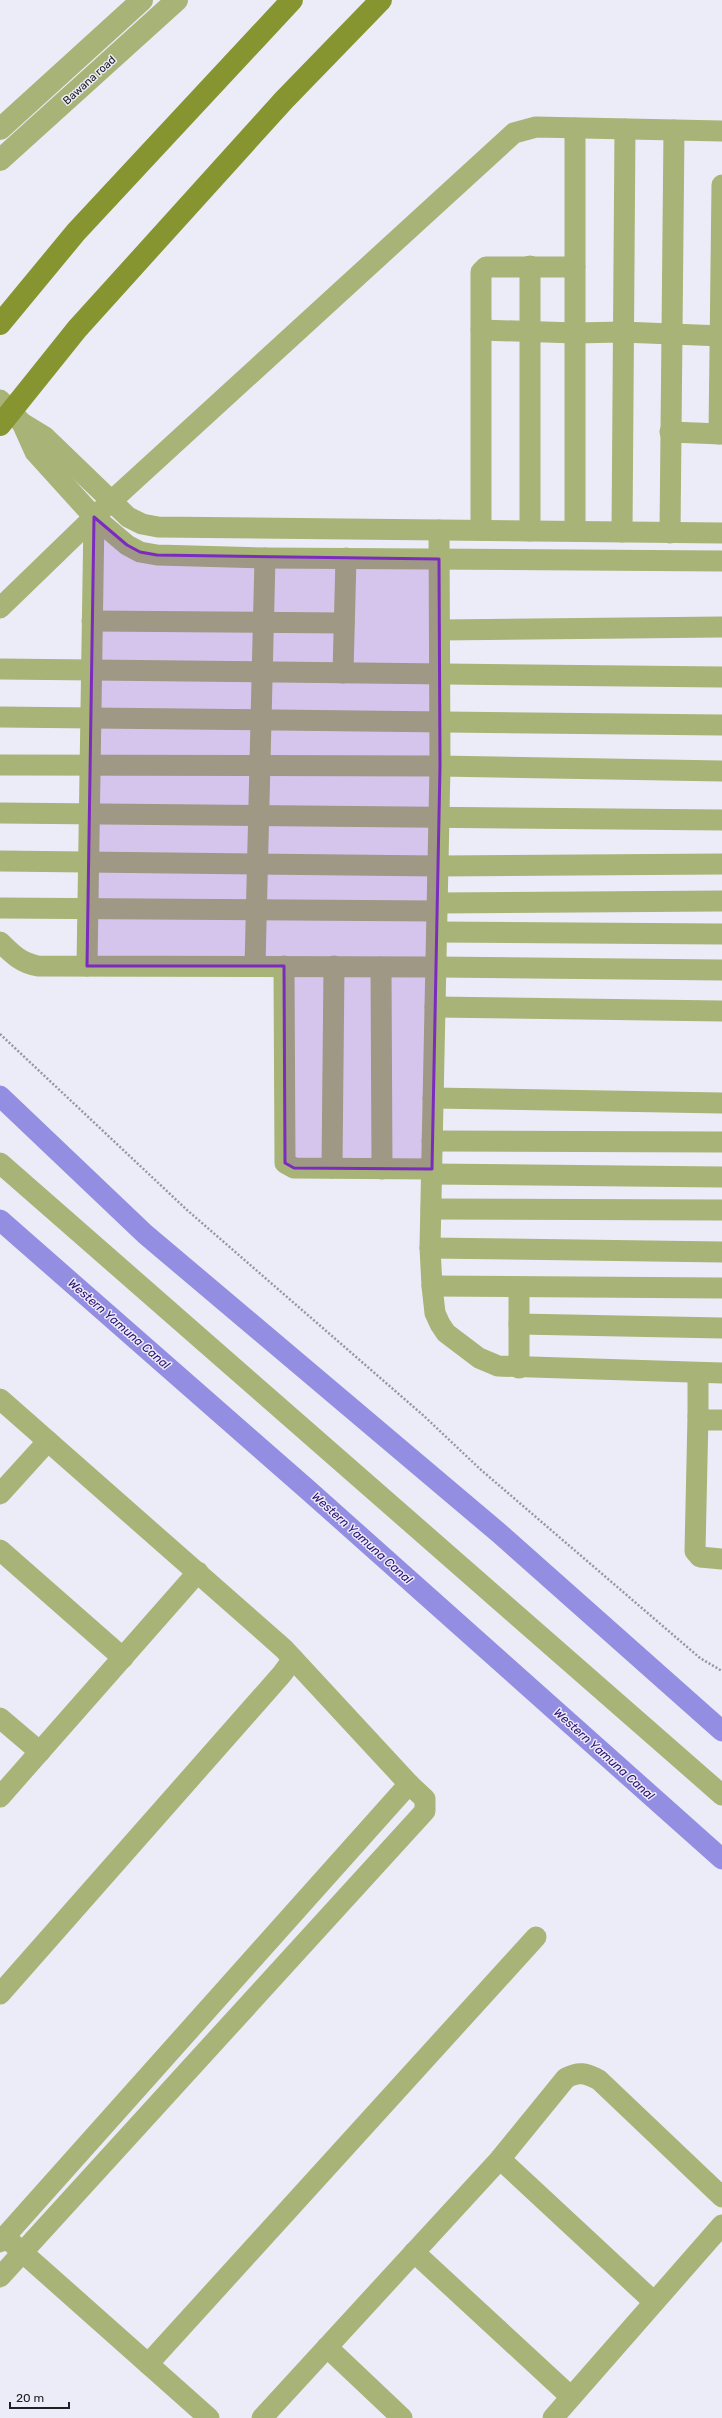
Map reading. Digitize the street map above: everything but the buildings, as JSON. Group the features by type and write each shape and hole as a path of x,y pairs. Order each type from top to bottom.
{"main road":[{"path":"0,324 76,232 292,0"},
{"path":"8,415 82,323 284,100 381,0"}],"street":[{"path":"0,129 142,0"},
{"name":"Bawana road","path":"0,160 177,0"},
{"path":"0,608 110,502 514,133 536,127 722,131"},
{"path":"575,128 575,531"},
{"path":"622,532 622,332 625,129"},
{"path":"670,533 674,130"},
{"path":"670,432 721,434 722,185"},
{"path":"481,530 482,269 486,267 530,266 575,267"},
{"path":"530,266 530,531"},
{"path":"481,330 574,333 622,332 721,336"},
{"path":"8,415 45,437 110,502 128,517 142,524 158,527 722,533"},
{"path":"8,415 35,452 94,517 127,545 140,552 157,555 265,558 722,561"},
{"path":"87,966 94,517"},
{"path":"440,530 440,766 430,1248 435,1313 446,1333 489,1363 519,1368 722,1373"},
{"path":"255,966 262,622 265,558"},
{"path":"343,673 346,558"},
{"path":"92,621 344,623"},
{"path":"440,630 722,627"},
{"path":"0,669 722,677"},
{"path":"0,717 722,725"},
{"path":"0,765 440,766 722,771"},
{"path":"0,813 722,820"},
{"path":"0,861 438,866 722,864"},
{"path":"0,908 257,910 722,901"},
{"path":"437,932 722,934"},
{"path":"0,942 18,959 27,964 87,966 436,966 722,970"},
{"path":"284,966 285,1163 294,1168 722,1177"},
{"path":"332,1168 334,966"},
{"path":"381,966 382,1169"},
{"path":"435,1007 722,1011"},
{"path":"433,1098 722,1103"},
{"path":"432,1141 722,1142"},
{"path":"0,1163 722,1794"},
{"path":"431,1208 722,1210"},
{"path":"430,1248 722,1252"},
{"path":"432,1286 722,1288"},
{"path":"519,1287 519,1368"},
{"path":"519,1324 722,1328"},
{"path":"698,1373 695,1551 700,1557 722,1559"},
{"path":"0,1399 198,1572 293,1659 409,1784 425,1799 425,1811 0,2277"},
{"path":"698,1416 703,1420 722,1420"},
{"path":"0,1494 48,1441"},
{"path":"0,1550 123,1658"},
{"path":"0,1797 198,1572"},
{"path":"0,1994 277,1680 293,1659"},
{"path":"0,1718 40,1752"},
{"path":"209,2418 22,2252 2,2237 409,1784"},
{"path":"148,2364 536,1937"},
{"path":"262,2418 500,2159 566,2078 581,2072 599,2080 722,2197"},
{"path":"500,2159 654,2302"},
{"path":"553,2418 722,2225"},
{"path":"414,2252 571,2397"},
{"path":"327,2347 402,2418"}],"path":[{"path":"0,1034 187,1210 424,1416 480,1469 700,1658 722,1671"}],"highlighted area":[{"path":"94,517 127,545 140,552 157,555 439,559 440,766 432,1169 294,1168 285,1163 284,966 87,966"}],"waterway":[{"path":"0,1096 145,1234 499,1533 722,1731"},
{"name":"Western Yamuna Canal","path":"0,1220 308,1490 722,1859"}]}
